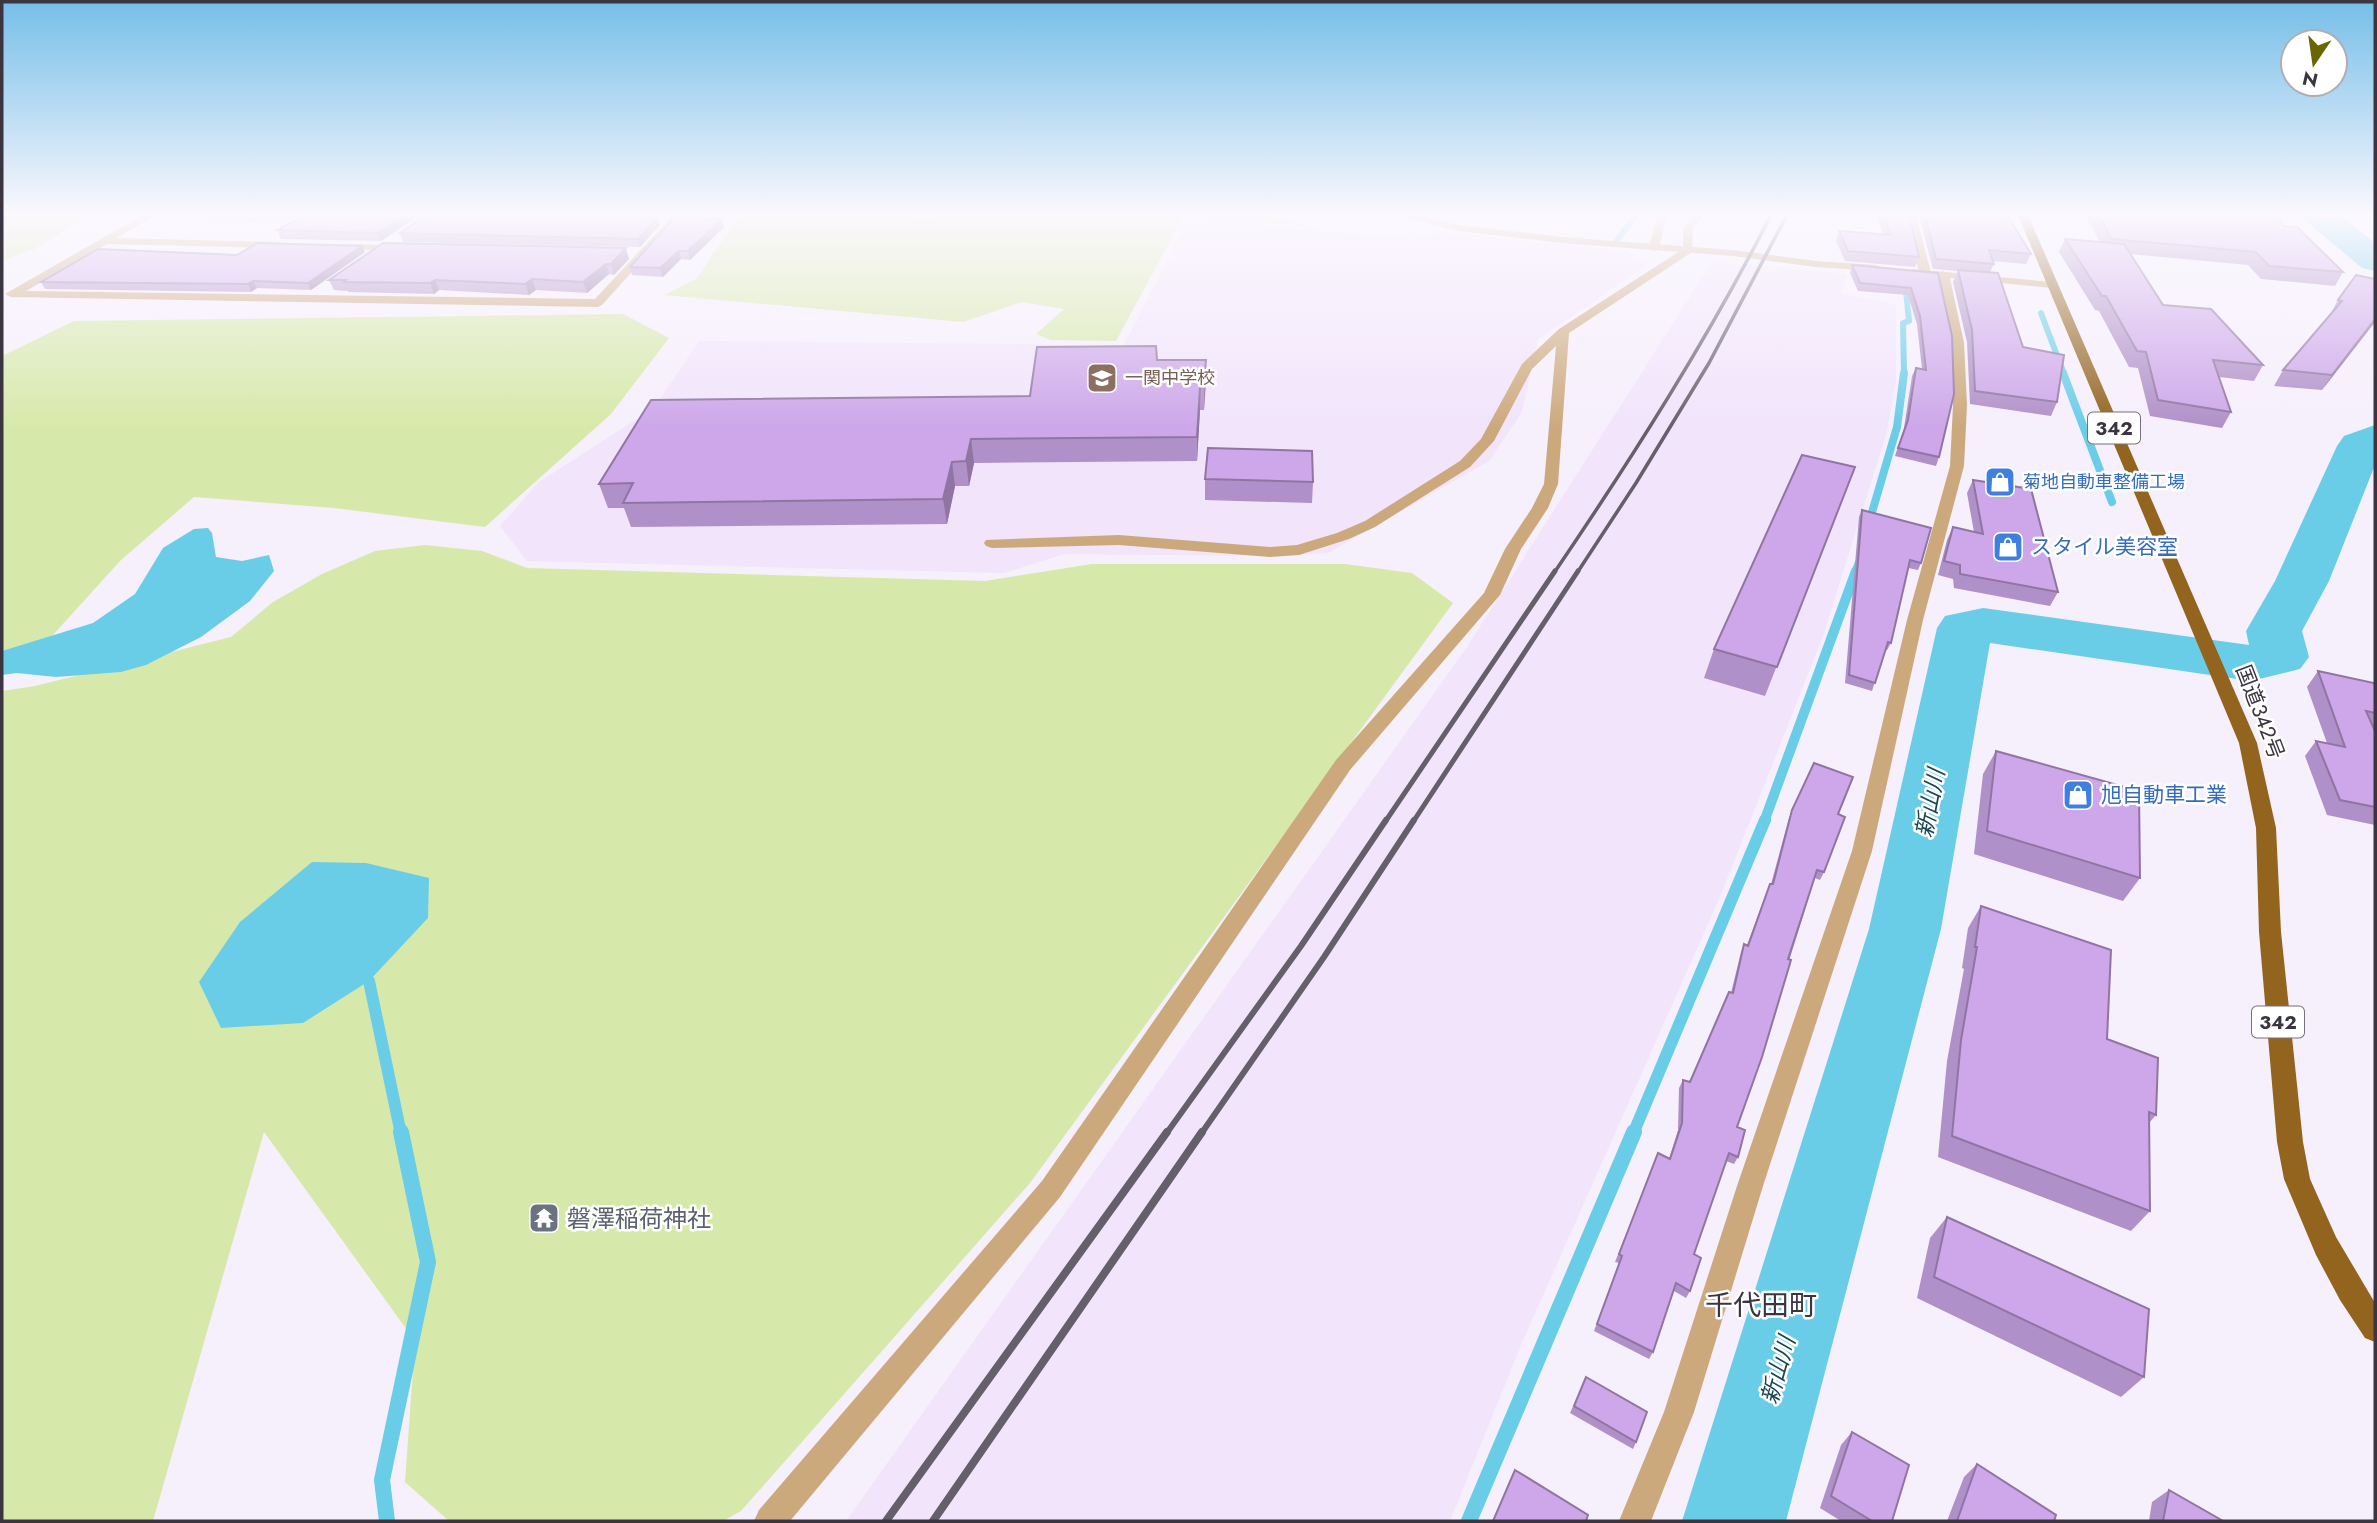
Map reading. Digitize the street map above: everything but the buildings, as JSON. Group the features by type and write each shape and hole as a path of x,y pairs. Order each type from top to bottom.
{"highway":[{"name":"国道342号","path":"2052,286 2248,743 2266,828 2270,932 2290,1142 2297,1179 2332,1257 2375,1328"}],"street":[{"path":"6,297 26,286"},
{"path":"310,299 328,286"},
{"path":"6,297 598,303 613,286"},
{"path":"992,543 1119,540 1270,551 1299,550 1343,536 1370,524 1465,464 1487,441 1527,367 1563,332 1633,286"},
{"path":"1634,1521 1679,1412 1750,1186 1862,851 1918,607 1957,466 1960,405 1958,344 1938,286"},
{"path":"770,1521 1051,1189 1343,765 1492,595 1513,549 1552,484 1563,332"}],"shaded area":[{"name":"一関中学校","path":"1154,286 1616,286 1538,339 1522,412 1489,461 1328,553 1267,556 1064,554 1004,573 527,561 500,526 539,482 654,408 699,341 1123,347"},
{"path":"1697,286 1844,286 1841,293 1896,305 1896,381 1886,435 1823,636 1720,897 1521,1345 1450,1521 846,1521 1465,650"}],"green space":[{"path":"682,286 1146,286 1116,341 1051,340 1036,334 1064,309 1022,302 963,322 664,295"},
{"path":"623,314 669,338 611,414 485,527 334,508 194,497 121,560 43,646 2,657 2,356 74,321"},
{"path":"425,545 482,551 527,568 985,581 1092,564 1345,564 1412,573 1453,603 1030,1183 741,1511 723,1521 449,1521 405,1482 415,1341 264,1132 153,1521 2,1521 2,691 35,686 231,637 273,602 322,574 375,551"}],"water":[{"path":"208,528 212,533 216,557 242,561 269,555 274,571 250,601 201,637 146,665 121,672 56,677 17,673 2,675 2,651 93,623 135,594 163,548 194,529"},
{"path":"312,862 366,863 429,878 428,918 369,981 303,1023 221,1028 199,982 240,922"}],"waterway":[{"path":"1904,373 1903,323 1909,321 1906,286"},
{"path":"2041,313 2064,374"},
{"path":"1868,526 1897,427 1904,373"},
{"path":"2063,373 2112,502"},
{"name":"新山川","path":"1734,1521 1905,929 1965,628 1983,625 2251,663 2280,657 2274,631 2302,581 2360,446 2375,439"},
{"path":"1855,573 1859,562"},
{"path":"1764,822 1856,571"},
{"path":"1633,1134 1765,820"},
{"path":"369,981 401,1134"},
{"path":"387,1521 382,1480 428,1262 401,1132"},
{"path":"1469,1521 1634,1132"}],"railway":[{"path":"1554,573 1668,397 1733,286"},
{"path":"1577,573 1709,363 1750,286"},
{"path":"1385,822 1555,571"},
{"path":"1413,822 1578,571"},
{"path":"1166,1134 1301,946 1386,820"},
{"path":"1201,1134 1324,957 1414,820"},
{"path":"886,1521 1167,1132"},
{"path":"933,1521 1202,1132"}],"place":[{"name":"一関中学校","path":"1102,378"},
{"name":"菊地自動車整備工場","path":"2000,482"},
{"name":"スタイル美容室","path":"2008,547"},
{"name":"旭自動車工業","path":"2078,795"},
{"name":"磐澤稲荷神社","path":"544,1218"}],"district":[{"name":"千代田町","path":"1761,1305"}]}
